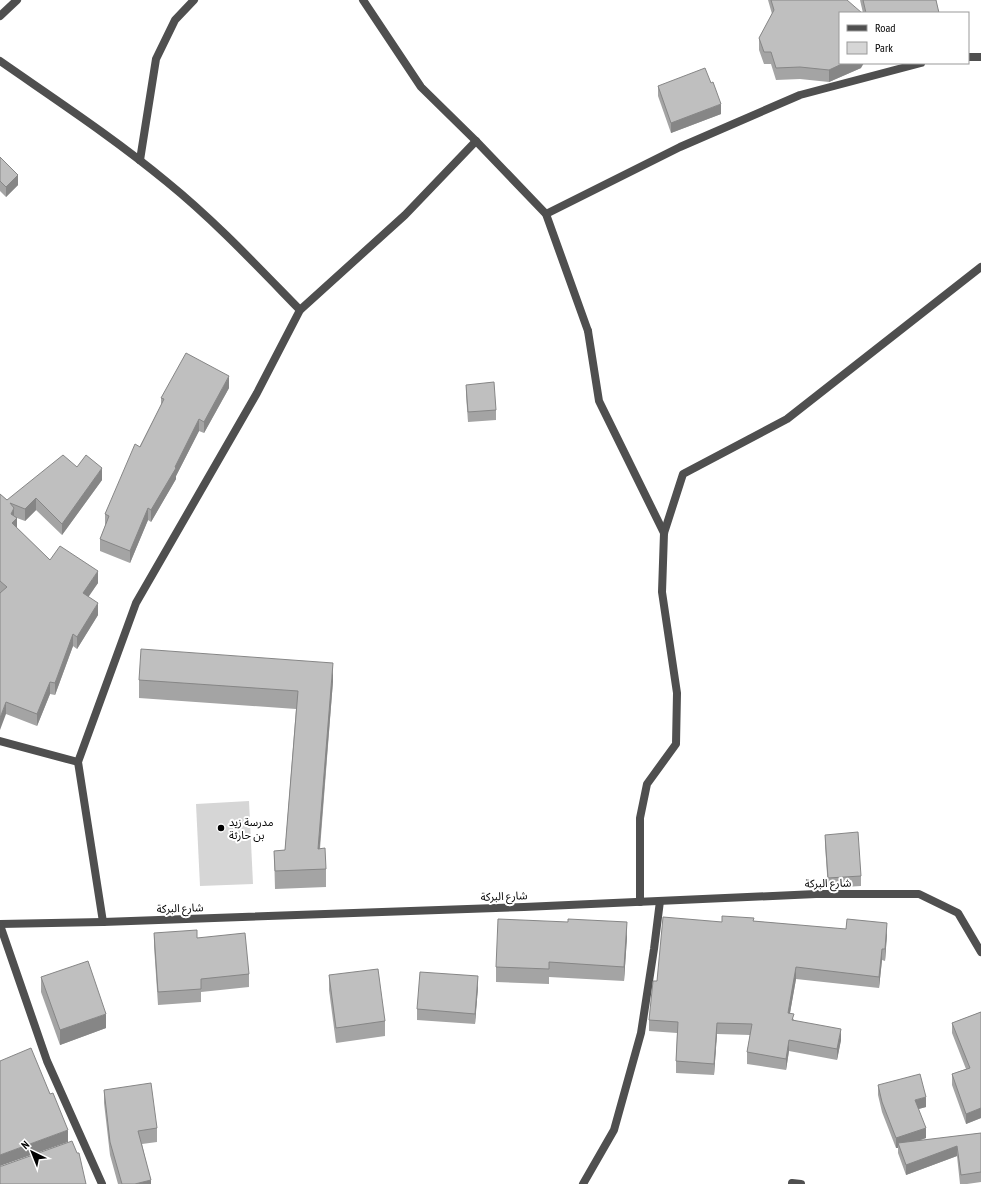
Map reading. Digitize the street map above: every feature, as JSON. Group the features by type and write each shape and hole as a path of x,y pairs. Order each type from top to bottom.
{"street":[{"path":"0,16 16,0"},
{"path":"140,160 156,59 175,20 194,0"},
{"path":"363,0 421,87 476,141 546,214 588,331 599,401 664,533"},
{"path":"969,57 981,57"},
{"path":"0,61 140,160 169,183 234,241 300,310"},
{"path":"546,214 680,147 800,96 917,64"},
{"path":"103,922 78,762 136,603 257,393 300,310 405,214 476,141"},
{"path":"640,902 640,818 647,784 676,744 677,693 662,592 664,533 683,474 787,420 981,267"},
{"path":"0,741 78,762"},
{"name":"شارع البركة","path":"0,925 640,902 816,894 919,894 958,912 981,952"},
{"path":"583,1184 614,1130 642,1033 660,901"},
{"path":"0,925 47,1061 80,1143 102,1184"},
{"path":"792,1183 801,1184"}],"green space":[{"path":"249,801 253,884 200,886 196,804"}],"building":[{"path":"771,0 847,0 861,12 839,12 839,64 842,64 829,70 800,67 776,68 771,52 764,52 759,38 774,10"},
{"path":"863,0 936,0 939,12 866,12"},
{"path":"705,68 711,83 713,82 721,104 671,123 658,86"},
{"path":"0,157 18,175 6,187 0,181"},
{"path":"186,353 229,376 204,422 199,419 175,467 176,468 151,510 148,508 130,551 100,539 109,516 105,514 135,444 140,447 164,399 161,398"},
{"path":"494,382 496,410 468,412 466,385"},
{"path":"63,455 77,467 86,455 102,468 62,524 36,498 25,509 10,503 14,508 11,514 17,518 12,523 50,560 60,546 98,571 83,593 98,603 77,637 73,634 55,683 50,682 37,714 6,702 0,718 0,593 7,587 0,581 0,494 7,500"},
{"path":"141,649 333,663 318,849 325,848 326,869 275,871 274,851 285,850 298,691 139,680"},
{"path":"858,832 861,876 828,878 825,835"},
{"path":"722,916 754,918 753,921 846,929 847,919 887,923 885,949 882,949 879,977 796,967 788,1013 794,1014 792,1020 841,1029 837,1049 789,1040 786,1059 747,1052 752,1024 717,1023 714,1064 676,1061 678,1022 649,1020 653,981 657,981 663,917 722,922"},
{"path":"498,919 568,922 568,919 627,922 624,967 549,962 549,969 496,967"},
{"path":"197,930 197,938 245,933 249,974 201,979 201,989 158,992 154,933"},
{"path":"88,961 106,1014 60,1030 41,977"},
{"path":"378,969 385,1021 336,1028 329,975"},
{"path":"420,972 478,976 475,1014 417,1009"},
{"path":"981,1012 981,1108 966,1114 952,1074 970,1068 952,1023"},
{"path":"31,1048 50,1094 53,1093 68,1130 0,1155 0,1061"},
{"path":"920,1074 926,1097 915,1100 926,1128 896,1138 882,1102 878,1085"},
{"path":"151,1083 157,1128 138,1131 151,1180 135,1184 122,1184 110,1142 104,1090"},
{"path":"981,1133 981,1172 961,1175 957,1146 906,1165 898,1143"},
{"path":"72,1141 77,1153 79,1153 86,1184 0,1184 0,1166"}],"place":[{"name":"مدرسة زيد بن حارثة","path":"221,828"}]}
